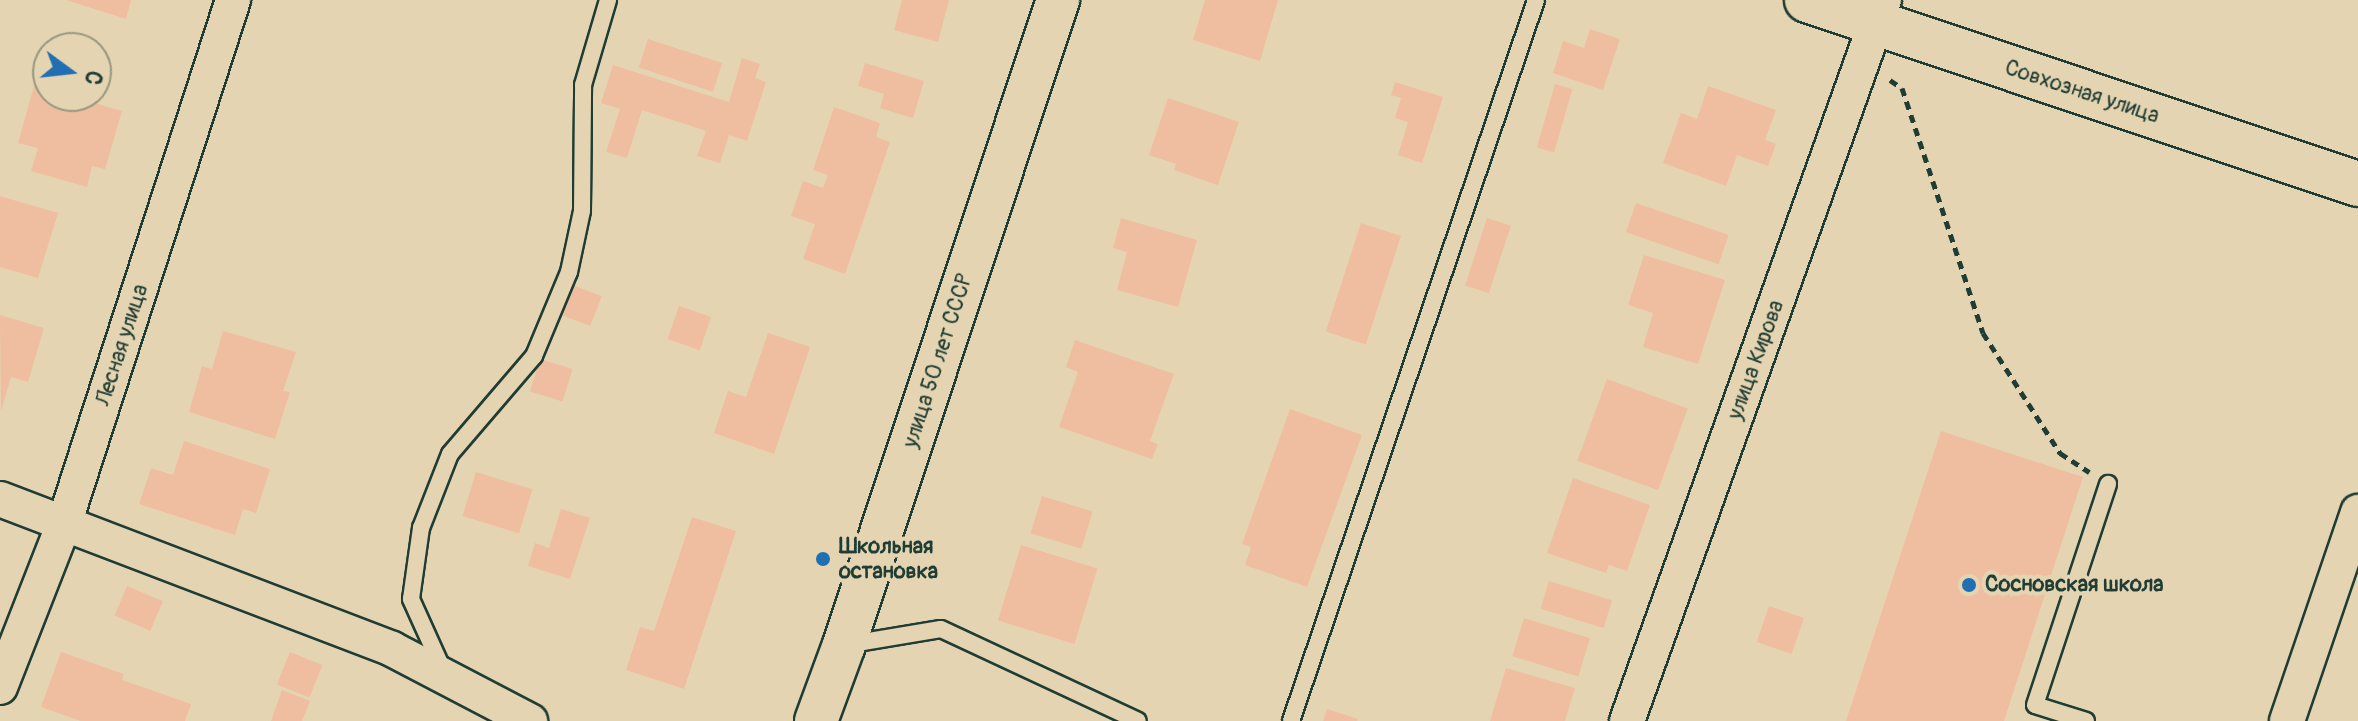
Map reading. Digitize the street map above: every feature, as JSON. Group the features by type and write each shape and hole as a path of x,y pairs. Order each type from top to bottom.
{"main road":[{"name":"Совхозная улица","path":"1807,0 1875,28 2358,184"}],"street":[{"name":"Лесная улица","path":"0,687 64,524 233,0"},
{"name":"улица 50 лет СССР","path":"816,721 1058,0"},
{"name":"улица Кирова","path":"1627,721 1875,28"},
{"path":"0,499 392,649 530,721"},
{"path":"2287,721 2358,512"}],"lane":[{"path":"445,677 411,599 421,528 450,454 534,356 569,272 582,211 583,85 608,0"},
{"path":"1291,721 1536,0"},
{"path":"2086,721 2035,705 2108,484"},
{"path":"844,645 941,629 1138,721"}],"path":[{"path":"1875,28 1902,88 1983,333 2060,453 2108,484"}],"building":[{"path":"66,0 131,0 126,19"},
{"path":"902,0 949,0 938,42 894,30"},
{"path":"1205,0 1278,0 1260,61 1193,40"},
{"path":"1590,29 1620,39 1603,90 1553,73 1563,41 1584,48"},
{"path":"648,39 722,63 713,92 639,68"},
{"path":"742,58 760,64 755,78 766,82 747,141 729,135 720,163 697,156 706,131 642,110 627,158 606,152 620,109 601,103 613,65 729,102"},
{"path":"865,63 924,81 913,118 880,108 884,94 858,86"},
{"path":"1395,82 1443,97 1422,163 1398,155 1408,122 1395,118 1401,98 1391,95"},
{"path":"1555,84 1572,89 1554,152 1537,147"},
{"path":"1708,86 1776,110 1765,140 1776,144 1768,166 1737,155 1726,186 1663,163 1681,113 1697,119"},
{"path":"32,93 32,112 112,112 112,108 122,111 105,169 92,166 87,187 31,171 38,148 18,143"},
{"path":"1168,98 1239,122 1218,185 1174,170 1176,164 1149,155"},
{"path":"834,107 880,123 876,137 890,142 845,274 803,259 815,224 791,216 803,181 823,188 828,175 813,170"},
{"path":"0,196 58,213 38,278 0,267"},
{"path":"1636,203 1729,235 1719,264 1626,232"},
{"path":"1121,218 1197,240 1178,307 1117,290 1127,252 1113,248"},
{"path":"1487,218 1511,226 1489,293 1465,286"},
{"path":"1361,223 1401,236 1366,344 1326,331"},
{"path":"1644,255 1725,280 1698,364 1643,347 1653,313 1628,305"},
{"path":"570,284 602,296 590,326 559,314"},
{"path":"679,306 711,317 700,350 668,339"},
{"path":"0,315 44,328 28,382 11,377 1,411"},
{"path":"223,331 296,352 283,391 290,392 275,439 189,412 202,366 212,369"},
{"path":"768,333 810,347 774,454 714,433 728,391 746,397"},
{"path":"1075,340 1174,374 1150,441 1158,444 1152,459 1059,427 1078,372 1066,367"},
{"path":"540,359 573,369 563,401 530,392"},
{"path":"1607,379 1688,408 1658,490 1577,461"},
{"path":"1290,409 1362,435 1307,587 1245,565 1251,547 1242,544"},
{"name":"Сосновская школа","path":"1941,431 2083,477 2004,721 1846,721"},
{"path":"184,441 270,469 256,513 243,509 235,535 139,504 151,468 173,475"},
{"path":"476,472 532,489 519,533 463,516"},
{"path":"1573,478 1650,505 1627,571 1609,565 1606,573 1547,553"},
{"path":"1042,496 1093,511 1081,549 1031,533"},
{"path":"561,509 590,518 570,579 528,566 535,543 549,548"},
{"path":"692,517 736,531 684,689 626,670 640,627 654,631"},
{"path":"1021,545 1098,568 1074,644 998,621"},
{"path":"1549,581 1612,600 1604,628 1541,609"},
{"path":"127,586 163,601 150,631 114,615"},
{"path":"1769,606 1804,618 1792,654 1757,642"},
{"path":"1524,618 1590,638 1578,676 1512,656"},
{"path":"61,652 124,674 122,680 191,704 185,721 81,721 41,707"},
{"path":"290,652 322,665 309,698 277,684"},
{"path":"1506,668 1575,688 1565,721 1490,721"},
{"path":"282,690 310,701 302,721 271,721"},
{"path":"1327,709 1358,719 1323,721"}],"place":[{"name":"Школьная остановка","path":"823,559"},
{"name":"Сосновская школа","path":"1969,585"}]}
